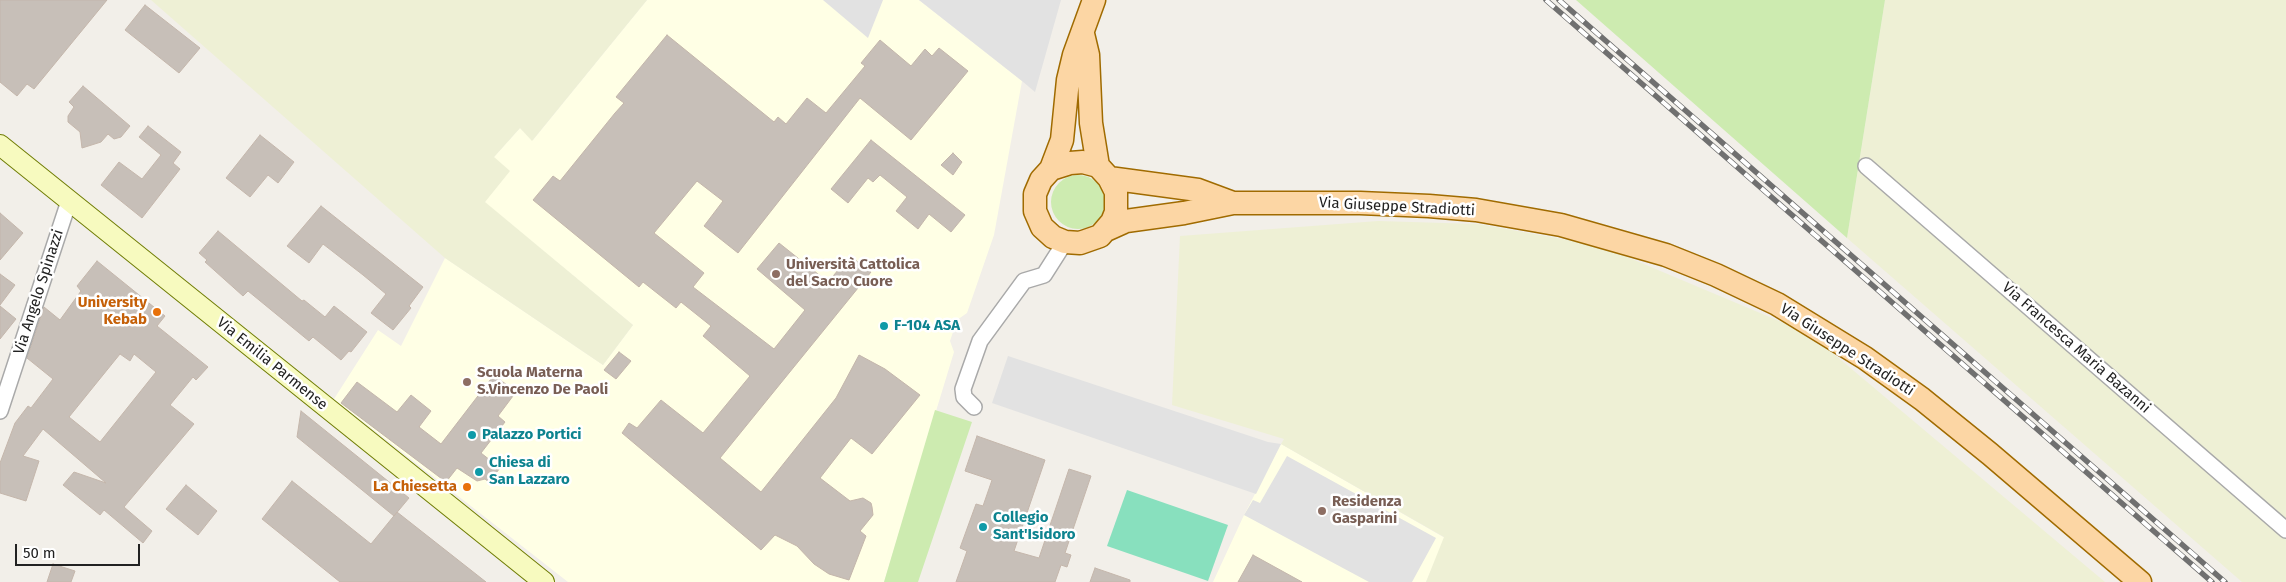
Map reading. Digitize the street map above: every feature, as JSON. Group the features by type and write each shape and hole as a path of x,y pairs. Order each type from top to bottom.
{"main road":[{"path":"1083,33 1088,54 1091,123 1104,172 1116,192 1117,202 1112,222 1106,230 1094,239 1065,242 1052,237 1042,227 1035,211 1034,202 1037,187 1051,169 1062,140 1074,54 1094,0"},
{"name":"Via Emilia Parmense","path":"0,146 544,582"},
{"path":"1051,169 1070,163 1083,162 1104,172"},
{"name":"Via Giuseppe Stradiotti","path":"1104,172 1198,190 1233,203"},
{"name":"Via Giuseppe Stradiotti","path":"1106,230 1126,221 1184,213 1233,203 1360,202 1476,210 1561,225 1666,255 1716,275 1777,304 1866,358 1922,399 1975,442 2140,582"}],"street":[{"name":"Via Francesca Maria Bazanni","path":"1866,166 2286,530"},
{"name":"Via Angelo Spinazzi","path":"0,410 69,201"},
{"path":"974,407 964,397 964,389 980,341 1024,281 1044,275 1065,242"}],"shaded area":[{"path":"151,0 647,0 532,141 520,128 494,157 510,171 485,202 633,325 603,365 445,258"},
{"name":"Università Cattolica del Sacro Cuore","path":"647,0 919,0 1022,81 994,235 967,313 957,320 950,341 954,352 884,582 568,582 334,399 378,330 401,346 445,258 603,365 633,325 485,203 494,157 520,128 533,140"},
{"path":"823,0 883,0 868,38"},
{"path":"919,0 1061,0 1035,92 1022,81"},
{"path":"1885,0 2286,0 2286,582 2242,582 1847,238"},
{"path":"1378,221 1478,224 1601,246 1810,334 2105,582 1426,582 1444,537 1281,444 1284,439 1172,405 1180,236"},
{"path":"1008,356 1268,442 1281,444 1256,494 992,403"},
{"name":"Residenza Gasparini","path":"1281,444 1445,538 1426,582 1213,582 1244,515"},
{"name":"Residenza Gasparini","path":"1287,456 1436,538 1412,582 1369,582 1244,515 1253,500 1260,503"}],"green space":[{"path":"1576,0 1885,0 1847,238"},
{"path":"1073,175 1083,175 1093,179 1101,187 1105,202 1101,217 1093,225 1083,229 1073,229 1063,225 1055,217 1051,207 1051,197 1055,187 1063,179"},
{"path":"935,410 972,422 918,582 884,582"},
{"path":"1127,490 1228,525 1208,581 1107,546"}],"building":[{"path":"0,0 107,0 34,89 27,84 17,96 0,82"},
{"path":"145,5 200,48 179,73 125,30"},
{"path":"667,35 774,122 778,117 786,124 807,98 826,113 865,66 861,63 880,40 911,66 925,49 932,56 939,48 968,71 911,140 860,98 738,253 704,226 723,201 697,181 654,233 704,273 693,287 774,349 805,310 757,269 779,243 828,282 850,256 871,272 720,458 761,492 836,398 859,355 885,369 920,395 872,454 851,438 820,478 850,501 863,498 871,503 873,515 860,531 866,536 849,580 829,574 814,564 797,546 775,535 761,550 622,433 629,423 637,428 661,400 703,433 750,376 703,336 711,326 681,302 676,308 643,282 639,287 533,200 553,176 560,181 624,103 616,97"},
{"path":"83,86 130,126 121,137 114,139 108,134 101,142 82,148 80,132 68,122 68,116 74,107 69,102"},
{"path":"148,126 181,152 173,163 180,169 142,218 101,185 119,162 142,179 161,155 139,137"},
{"path":"260,135 294,162 278,183 268,175 250,197 226,178"},
{"path":"871,140 965,215 951,232 929,214 918,229 896,211 907,197 880,175 873,182 868,178 848,203 831,189"},
{"path":"953,153 962,162 953,175 941,165"},
{"path":"321,206 423,287 409,306 411,308 393,330 371,313 386,294 363,275 323,244 309,263 287,246"},
{"path":"0,213 23,233 0,260"},
{"path":"218,231 302,301 304,300 325,317 334,306 367,332 351,352 349,351 341,360 313,337 309,341 248,291 243,296 205,262 207,260 199,253"},
{"path":"97,261 165,316 157,326 208,367 196,380 193,377 170,405 194,424 124,507 152,531 143,543 104,510 100,515 63,485 74,472 106,483 43,429 23,456 39,461 26,501 0,493 0,463 15,423 28,406 31,408 53,379 27,358 44,307 60,320 81,291 77,286","holes":["120,354 130,361 134,354 156,372 100,442 69,417"]},
{"path":"0,274 15,285 0,305"},
{"path":"0,306 16,319 0,339"},
{"path":"619,352 631,361 616,379 604,370"},
{"name":"Palazzo Portici","path":"494,375 516,392 498,416 505,422 481,453 500,468 489,482 485,479 477,481 457,468 446,482 341,403 357,382 397,412 411,395 431,411 419,427 441,444"},
{"path":"301,411 409,498 394,516 297,437"},
{"path":"977,436 1045,460 1014,551 1039,558 1069,469 1091,476 1065,553 1071,555 1067,567 1061,565 1055,582 956,582 967,551 960,548 976,504 983,506 992,480 965,471"},
{"path":"292,481 371,544 397,512 486,582 340,582 262,519"},
{"path":"186,485 217,511 198,535 166,509"},
{"path":"1253,555 1302,582 1238,582"},
{"path":"53,564 75,571 71,582 47,582"},
{"path":"1095,568 1130,580 1130,582 1090,582"}],"railway":[{"path":"1546,0 2212,582"},
{"path":"1559,0 2225,582"}],"place":[{"name":"Università Cattolica del Sacro Cuore","path":"776,274"},
{"name":"University Kebab","path":"157,312"},
{"name":"F-104 ASA","path":"884,326"},
{"name":"Scuola Materna S.Vincenzo De Paoli","path":"467,382"},
{"name":"Palazzo Portici","path":"472,435"},
{"name":"Chiesa di San Lazzaro","path":"479,472"},
{"name":"La Chiesetta","path":"467,487"},
{"name":"Residenza Gasparini","path":"1322,511"},
{"name":"Collegio Sant'Isidoro","path":"983,527"}]}
